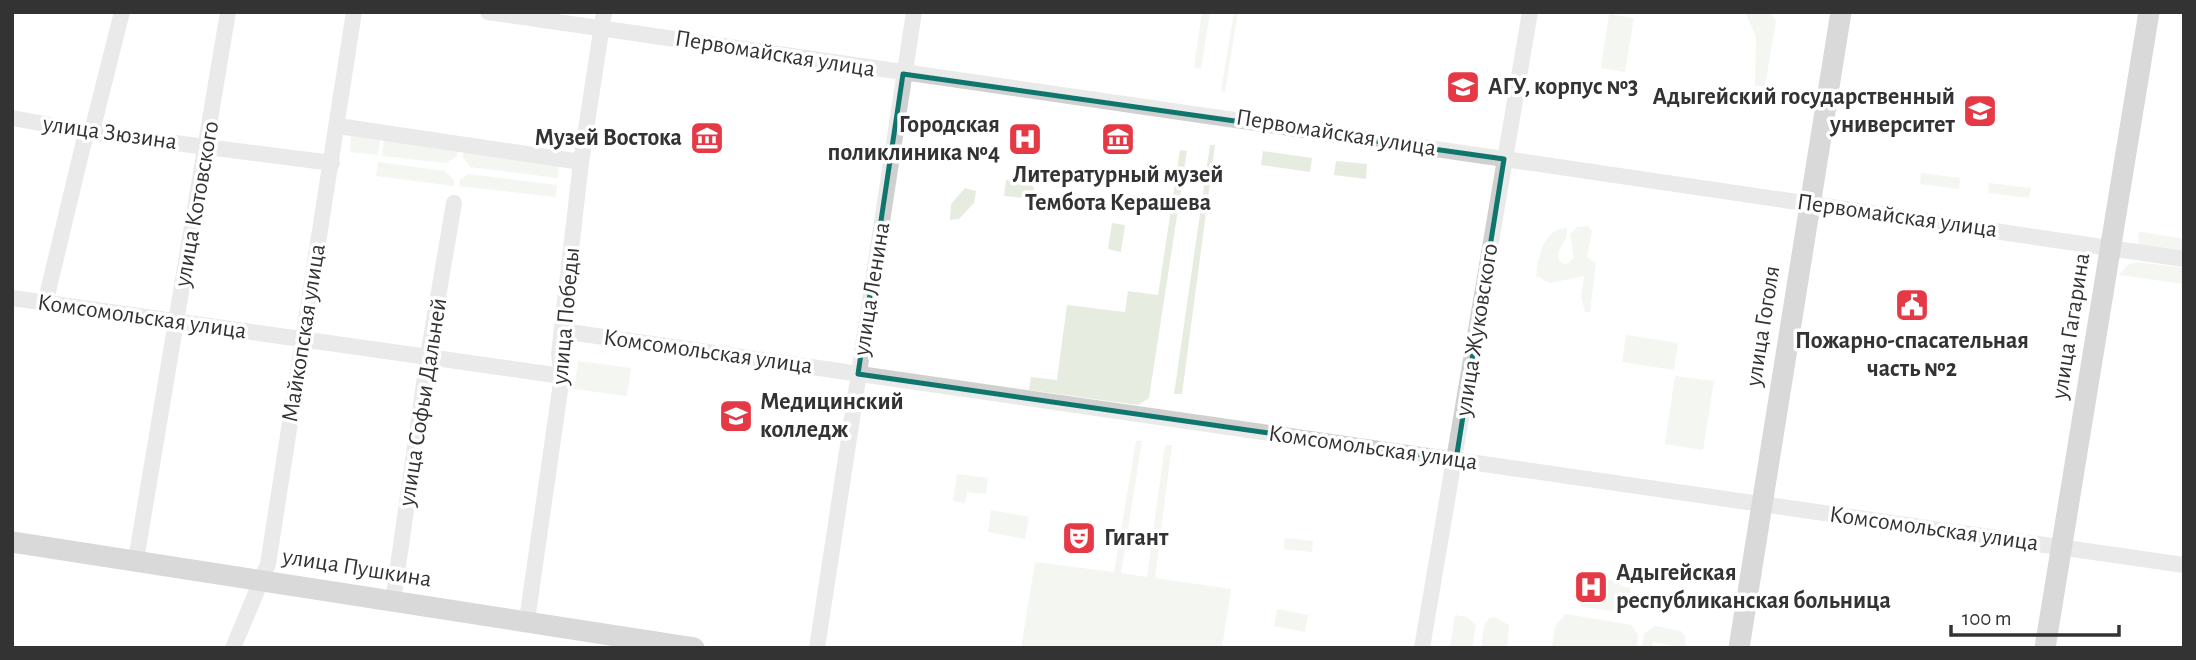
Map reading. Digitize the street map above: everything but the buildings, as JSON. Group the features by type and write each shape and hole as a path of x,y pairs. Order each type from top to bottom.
{"main road":[{"name":"улица Гоголя","path":"1739,648 1841,12"},
{"name":"улица Гагарина","path":"2045,648 2149,12"},
{"name":"улица Пушкина","path":"12,542 694,648"}],"street":[{"path":"45,304 122,12"},
{"name":"улица Котовского","path":"136,560 208,146 228,12"},
{"name":"Майкопская улица","path":"233,648 268,564 354,12"},
{"name":"Первомайская улица","path":"488,12 603,20 903,74 1223,116 2184,259"},
{"name":"улица Ленина","path":"817,648 914,12"},
{"name":"улица Жуковского","path":"1422,648 1448,482 1456,460 1530,12"},
{"name":"улица Победы","path":"527,620 562,376 559,355 581,162 603,20"},
{"name":"улица Зюзина","path":"12,118 89,132 332,163"},
{"path":"338,126 581,162"},
{"name":"улица Софьи Дальней","path":"393,601 428,356 454,202"},
{"name":"Комсомольская улица","path":"12,298 562,376"},
{"name":"Комсомольская улица","path":"562,331 2184,565"}],"highlighted area":[{"path":"903,74 1504,159 1456,460 858,374"}],"shaded area":[{"path":"1202,12 1210,12 1201,69 1194,67"},
{"path":"1234,12 1238,12 1225,92 1221,91"},
{"path":"1745,12 1769,12 1776,21 1765,86 1755,86 1756,37"},
{"path":"1609,14 1634,18 1625,72 1601,68"},
{"path":"351,136 380,140 378,155 350,152"},
{"path":"384,138 458,148 457,156 446,163 382,156"},
{"path":"1210,145 1215,145 1182,394 1174,394"},
{"path":"464,148 559,162 558,178 470,167 463,157"},
{"path":"1180,150 1187,151 1149,398 1138,405 1029,390 1031,377 1057,380 1067,305 1125,312 1128,291 1158,295"},
{"path":"1263,151 1312,158 1310,172 1261,165"},
{"path":"1336,161 1367,164 1366,179 1334,175"},
{"path":"378,162 445,171 454,180 454,186 376,176"},
{"path":"1921,173 1960,178 1959,189 1920,184"},
{"path":"468,174 557,185 556,197 459,186 460,180"},
{"path":"1006,180 1029,182 1034,188 1033,199 1004,196"},
{"path":"1989,183 2031,188 2029,198 1988,193"},
{"path":"965,188 976,191 974,203 959,219 950,220 951,204"},
{"path":"1112,223 1125,225 1121,252 1108,249"},
{"path":"1588,226 1592,231 1587,257 1596,263 1590,312 1585,312 1581,297 1584,276 1550,283 1536,276 1543,245 1552,233 1567,228 1567,236 1558,253 1559,261 1566,265 1574,258 1570,234 1577,227"},
{"path":"2138,233 2184,239 2184,251 2139,245"},
{"path":"2137,262 2184,268 2184,284 2119,275 2127,265"},
{"path":"1626,335 1678,343 1674,370 1622,362"},
{"path":"578,361 631,368 627,396 574,389"},
{"path":"1675,376 1714,381 1703,450 1665,444"},
{"path":"1136,441 1142,441 1121,573 1147,577 1165,445 1172,445 1155,578 1231,589 1222,648 1021,648 1035,562 1114,572"},
{"path":"957,474 988,478 986,494 967,492 965,503 953,501"},
{"path":"991,510 1029,517 1025,539 988,532"},
{"path":"1285,538 1313,541 1312,552 1284,549"},
{"path":"1583,577 1620,581 1620,586 1631,588 1625,612 1581,607"},
{"path":"1277,609 1308,615 1305,632 1274,626"},
{"path":"1566,614 1631,625 1638,635 1637,648 1552,648 1555,626"},
{"path":"1455,615 1467,617 1476,625 1472,648 1450,648"},
{"path":"1494,617 1509,625 1507,648 1481,648 1484,626 1489,618"},
{"path":"1655,626 1681,631 1685,636 1686,648 1653,642 1652,648 1642,648 1644,634"}],"place":[{"name":"АГУ, корпус №3","path":"1463,87"},
{"name":"Адыгейский государственный университет","path":"1980,111"},
{"name":"Музей Востока","path":"707,138"},
{"name":"Городская поликлиника №4","path":"1025,139"},
{"name":"Литературный музей Тембота Керашева","path":"1118,139"},
{"name":"Пожарно-спасательная часть №2","path":"1912,305"},
{"name":"Медицинский колледж","path":"736,416"},
{"name":"Гигант","path":"1079,538"},
{"name":"Адыгейская республиканская больница","path":"1591,587"}]}
